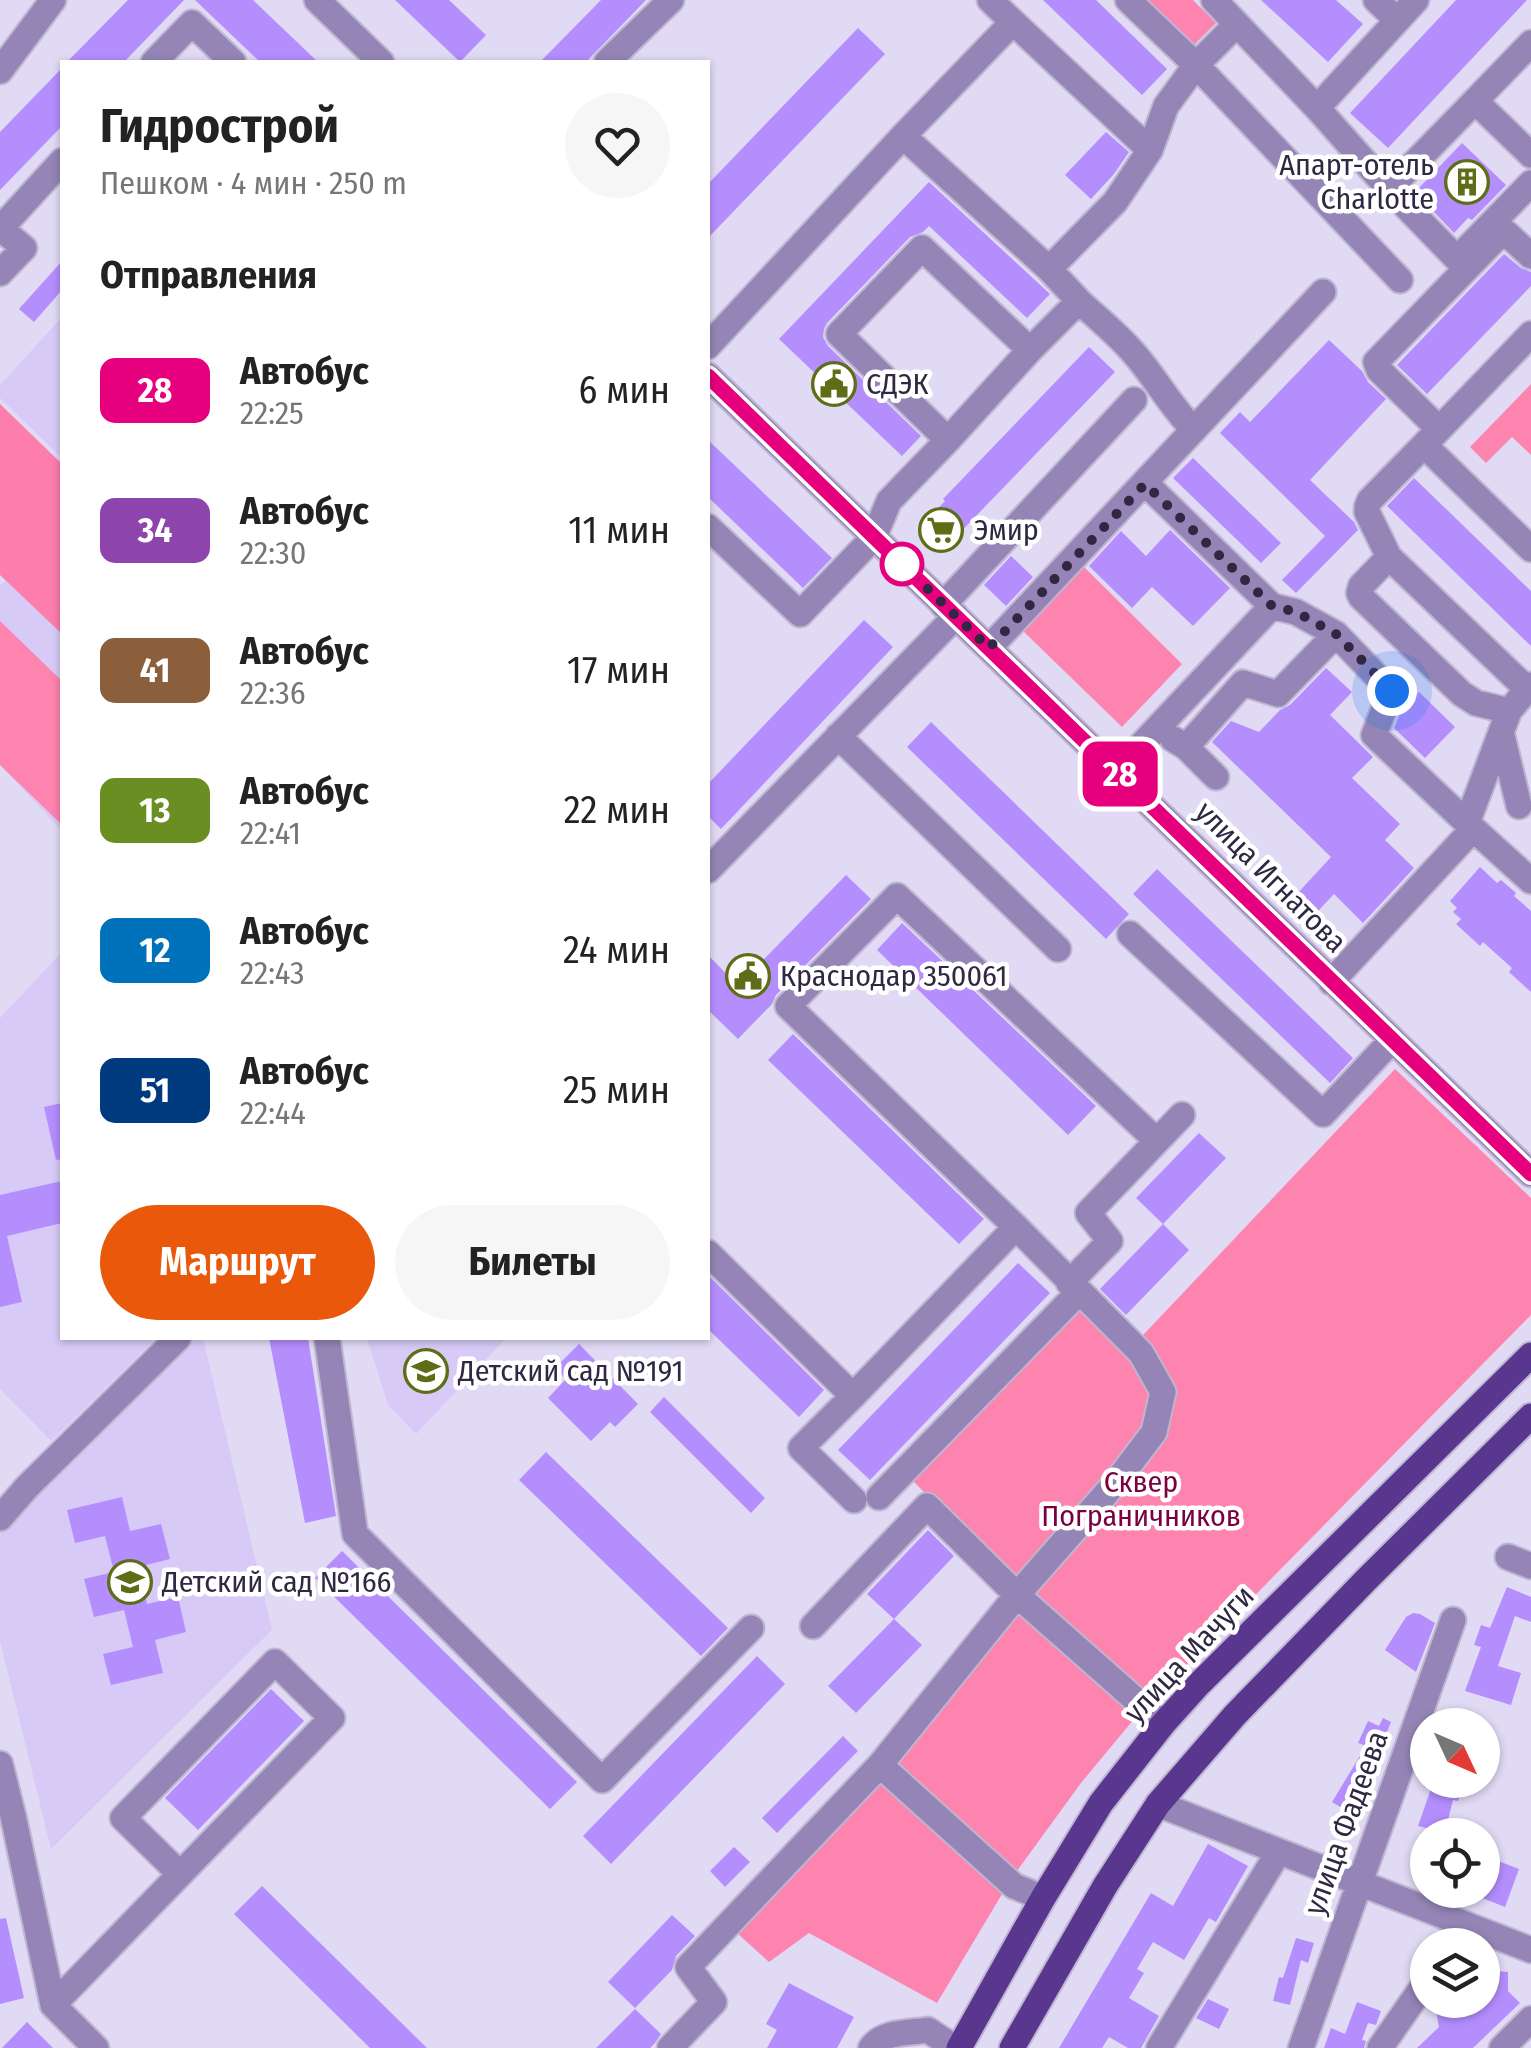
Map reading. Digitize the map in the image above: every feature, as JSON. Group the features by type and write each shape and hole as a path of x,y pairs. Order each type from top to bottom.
{"main road":[{"name":"улица Мачуги","path":"957,2048 1101,1803 1163,1724 1531,1355"},
{"path":"1012,2048 1105,1886 1158,1804 1235,1715 1531,1416"}],"street":[{"path":"0,71 53,0"},
{"path":"317,0 379,60"},
{"path":"609,60 671,0"},
{"path":"990,0 1150,150"},
{"path":"1128,0 1196,65 1400,280"},
{"path":"1214,0 1457,259 1531,182"},
{"path":"1376,0 1398,20"},
{"path":"1317,108 1416,0"},
{"path":"156,60 192,22 231,60"},
{"path":"710,344 1013,22"},
{"path":"1048,270 1115,202 1150,150 1166,106 1196,65 1236,24"},
{"path":"1389,189 1531,44"},
{"path":"1475,101 1531,155"},
{"path":"904,136 1130,349 1194,430"},
{"path":"0,273 24,248 0,228 60,164"},
{"path":"1531,256 1506,232 1501,232 1376,362 1432,437 1531,548"},
{"path":"948,440 839,334 922,248 1030,350"},
{"path":"989,648 1323,292"},
{"path":"710,529 800,614 874,537 889,502 1079,301"},
{"path":"1331,982 1470,826 1505,721 1529,687 1390,557 1367,506 1531,334"},
{"name":"улица Игнатова","path":"710,378 1531,1174"},
{"path":"710,868 838,736 1134,400"},
{"path":"1145,484 1272,606 1296,612 1336,634 1392,691 1374,735 1531,880"},
{"path":"1390,557 1359,589 1361,597 1462,694 1505,721 1519,806"},
{"path":"1118,771 1272,606"},
{"path":"1186,747 1243,683 1278,694 1336,634"},
{"path":"1156,728 1186,747 1216,777"},
{"path":"838,736 1058,949"},
{"path":"670,2048 714,2002 688,1967 880,1766 1017,1595 1117,1480 1154,1432 1163,1392 1141,1353 788,1006 897,896 1157,1141"},
{"path":"1130,934 1323,1114 1392,1040"},
{"path":"1016,1227 801,1448 867,1498 1074,1287 1110,1240 1088,1213 1182,1115"},
{"path":"710,1256 853,1396"},
{"path":"0,1518 176,1340"},
{"path":"327,1340 355,1534 602,1780 751,1628"},
{"path":"813,1626 926,1506 1017,1595 1163,1724"},
{"name":"улица Фадеева","path":"1301,2048 1453,1620"},
{"path":"53,2005 332,1718 274,1662 123,1818 180,1874"},
{"path":"0,1764 53,2005 96,2048"},
{"path":"880,1766 1014,1886 1043,1898"},
{"path":"1158,1804 1359,1884 1450,1928"},
{"path":"1158,2048 1278,1853"},
{"path":"1500,1943 1531,1950"},
{"path":"1380,2048 1410,2004"},
{"path":"1502,2048 1531,2019"},
{"path":"871,2048 875,2041 888,2036 928,2030 957,2048"}],"shaded area":[{"path":"60,319 60,456 0,398 0,385"},
{"path":"0,404 60,462 60,632 0,575"},
{"path":"60,517 60,829 0,765 0,586"},
{"path":"60,954 60,1340 154,1340 51,1441 0,1389 0,1018"},
{"name":"Детский сад №166","path":"192,1340 203,1340 272,1630 51,1849 0,1641 0,1534"},
{"name":"Детский сад №191","path":"368,1340 504,1340 416,1434 388,1405"}],"green space":[{"path":"1141,0 1193,0 1216,23 1190,49"},
{"path":"1531,384 1531,455 1512,437 1486,463 1470,447"},
{"path":"1084,567 1182,664 1122,727 1022,630"},
{"path":"0,621 60,679 60,823 0,765"},
{"name":"Сквер Пограничников","path":"1395,1069 1531,1198 1531,1315 1139,1713 1081,1783 1011,1879 937,2003 809,1933 769,1962 737,1933 1028,1596 909,1477 1078,1303 1128,1351"}],"building":[{"path":"128,0 184,0 126,60 69,60"},
{"path":"195,0 253,0 316,60 258,60"},
{"path":"395,0 449,0 486,35 458,60"},
{"path":"601,0 646,0 588,60 542,60"},
{"path":"1043,0 1096,0 1167,69 1142,95"},
{"path":"1261,0 1336,0 1363,24 1328,62"},
{"path":"1456,0 1527,0 1388,148 1350,113"},
{"path":"858,28 885,54 710,236 710,182"},
{"path":"60,70 60,128 0,190 0,132"},
{"path":"1106,132 1129,152 1091,199 1065,175"},
{"name":"Апарт-отель Charlotte","path":"1462,143 1506,185 1454,233 1415,192"},
{"path":"929,182 1050,294 1027,318 929,226 910,237 827,323 823,337 828,346 921,436 902,456 779,339"},
{"path":"1504,254 1531,272 1531,286 1427,394 1397,365"},
{"path":"60,263 60,292 34,322 19,309"},
{"path":"1329,340 1386,399 1310,480 1358,530 1296,593 1282,580 1325,536 1220,433 1240,412 1250,422"},
{"path":"1089,347 1115,372 948,545 925,522"},
{"path":"710,442 832,558 803,588 710,499"},
{"path":"1193,458 1281,543 1261,563 1173,478"},
{"path":"1414,478 1531,591 1531,646 1387,506"},
{"path":"1170,530 1230,588 1193,626 1152,587 1132,608 1089,566 1121,531 1146,556"},
{"path":"1011,556 1033,577 1006,606 984,585"},
{"path":"864,620 893,647 721,829 710,818 710,782"},
{"path":"1326,668 1352,692 1330,715 1373,757 1352,778 1400,824 1385,840 1414,868 1363,923 1334,894 1304,926 1284,908 1331,857 1212,742 1231,721 1259,732"},
{"path":"1419,692 1455,727 1425,758 1394,728 1401,710"},
{"path":"931,722 1129,914 1106,939 907,747"},
{"path":"1480,867 1497,883 1501,880 1531,911 1531,992 1509,972 1512,968 1456,924 1461,919 1453,912 1457,908 1450,901"},
{"path":"1157,869 1353,1058 1330,1083 1133,894"},
{"path":"846,875 871,899 738,1039 710,1012 710,957 738,986"},
{"path":"902,923 1096,1106 1068,1135 877,950"},
{"path":"793,1034 984,1219 959,1244 768,1060"},
{"path":"60,1103 60,1159 56,1160 44,1107"},
{"path":"1199,1133 1226,1158 1163,1224 1136,1198"},
{"path":"60,1181 60,1223 7,1236 22,1302 0,1307 0,1195"},
{"path":"1163,1224 1189,1250 1126,1315 1100,1289"},
{"path":"1018,1263 1050,1293 870,1480 838,1450"},
{"path":"710,1277 824,1390 799,1417 710,1331"},
{"path":"269,1340 308,1340 336,1516 305,1523"},
{"path":"579,1344 638,1404 615,1427 610,1422 591,1441 548,1398 566,1379 555,1368"},
{"path":"664,1397 765,1498 751,1513 650,1412"},
{"path":"546,1452 728,1628 701,1656 519,1480"},
{"path":"122,1497 130,1531 161,1524 170,1559 138,1567 147,1604 178,1597 186,1632 155,1640 163,1673 111,1685 103,1654 133,1647 124,1610 94,1617 84,1579 114,1572 105,1536 75,1543 67,1510"},
{"path":"928,1530 954,1556 894,1619 867,1594"},
{"path":"342,1551 577,1782 550,1809 315,1578"},
{"path":"1507,1587 1531,1597 1531,1622 1515,1616 1498,1666 1521,1673 1511,1705 1465,1691 1481,1647 1474,1645 1481,1625 1490,1628"},
{"path":"1413,1613 1435,1623 1416,1672 1385,1650 1406,1617"},
{"path":"894,1619 922,1645 856,1713 828,1686"},
{"path":"757,1656 785,1684 611,1864 583,1836"},
{"path":"271,1689 304,1721 198,1830 165,1798"},
{"path":"1383,1718 1391,1722 1372,1770 1347,1811 1332,1802 1366,1746 1358,1743 1368,1721 1379,1726"},
{"path":"843,1736 858,1751 777,1833 762,1818"},
{"path":"1428,1798 1459,1798 1453,1800 1448,1818 1421,1818"},
{"path":"1208,1844 1248,1866 1216,1922 1209,1918 1184,1960 1153,1942 1137,1969 1144,1973 1129,1998 1159,2016 1141,2048 1128,2048 1109,2037 1102,2048 1059,2048 1151,1893 1173,1906"},
{"path":"734,1847 750,1862 725,1887 710,1871"},
{"path":"1500,1862 1519,1869 1505,1907 1500,1905"},
{"path":"262,1886 427,2048 370,2048 234,1914"},
{"path":"672,1915 695,1936 676,1956 672,1970 635,2008 608,1982"},
{"path":"6,1918 24,1998 0,2004 0,1919"},
{"path":"1296,1938 1314,1943 1308,1963 1301,1960 1290,2005 1273,2001"},
{"path":"1500,1971 1508,1972 1508,1991 1520,2003 1473,2048 1417,2048 1439,2027 1437,2018 1500,2018"},
{"path":"789,1983 854,2017 837,2048 767,2048 777,2030 766,2024"},
{"path":"1208,1999 1229,2009 1219,2029 1196,2018"},
{"path":"1357,2002 1381,2011 1376,2025 1368,2023 1362,2040 1366,2041 1364,2048 1324,2048 1331,2028 1345,2034"},
{"path":"635,2009 661,2034 650,2048 596,2048"},
{"path":"27,2022 53,2048 2,2048"}],"bus line":[{"name":"28","path":"710,378 1531,1174"}],"place":[{"name":"Апарт-отель Charlotte","path":"1467,182"},
{"name":"СДЭК","path":"834,384"},
{"name":"Эмир","path":"941,530"},
{"name":"Краснодар 350061","path":"748,976"},
{"name":"Детский сад №191","path":"426,1371"},
{"name":"Детский сад №166","path":"130,1582"}],"route":[{"path":"902,564 989,648 1145,484 1272,606 1296,612 1336,634 1392,691"}]}
